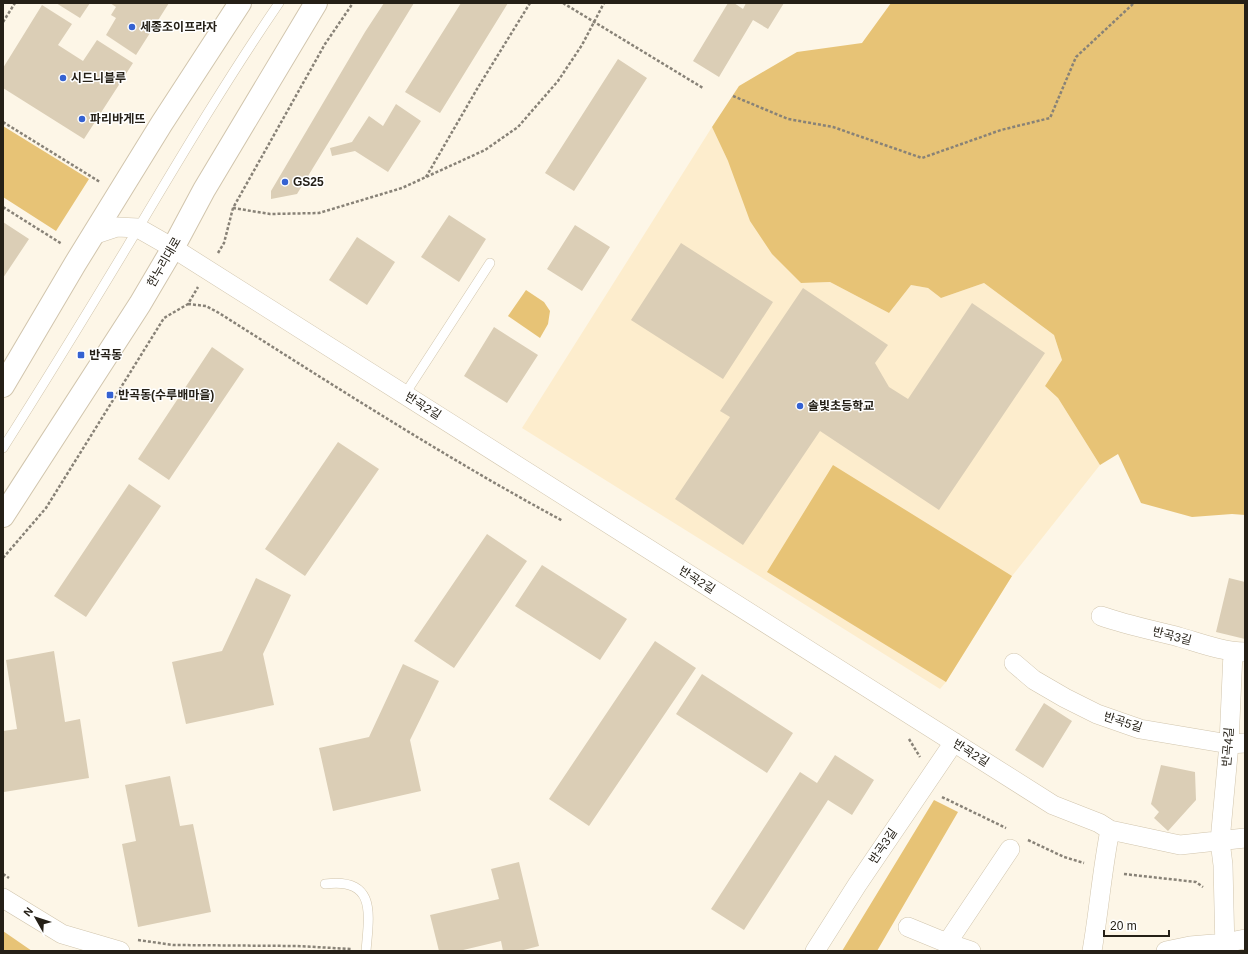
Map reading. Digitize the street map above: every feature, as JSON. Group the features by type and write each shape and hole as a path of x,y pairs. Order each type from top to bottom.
{"street":[{"path":"3,386 162,123 240,3"},
{"name":"한누리대로","path":"3,516 140,304 173,248 204,190 316,3"},
{"path":"93,235 117,227 138,228"},
{"name":"반곡2길","path":"138,228 173,248 405,394 1053,805 1099,823 1110,830 1180,845 1245,838"},
{"name":"반곡3길","path":"1101,616 1132,626 1239,652"},
{"name":"반곡4길","path":"1225,947 1223,865 1220,841 1237,744 1239,652"},
{"name":"반곡5길","path":"1014,663 1034,680 1064,698 1097,714 1140,729 1237,744"},
{"name":"반곡3길","path":"815,951 857,885 954,742"},
{"path":"1092,951 1110,830"},
{"path":"947,943 1016,843"},
{"path":"3,898 62,934 125,945"},
{"path":"908,927 971,951"},
{"path":"1166,951 1190,946 1225,947 1245,940"}],"lane":[{"path":"3,448 171,172 248,48 279,3"},
{"path":"405,394 490,262"},
{"path":"325,884 337,882 350,884 361,890 369,915 366,951"}],"path":[{"path":"3,22 15,3"},
{"path":"224,243 233,208 325,44 353,3"},
{"path":"426,177 477,89 530,3"},
{"path":"564,3 704,88"},
{"path":"233,208 270,214 319,213 402,188 485,150 518,127 558,81 582,45 604,3"},
{"path":"733,96 788,119 833,127 922,158 1001,130 1050,118 1076,57 1134,3"},
{"path":"3,122 100,182"},
{"path":"3,207 62,244"},
{"path":"3,558 46,508 164,318 188,304 206,306 220,314 334,386 505,489 566,523"},
{"path":"908,738 920,758"},
{"path":"924,786 934,793 1009,830"},
{"path":"1016,843 1117,873 1196,882 1209,891 1224,890"},
{"path":"3,874 9,878"},
{"path":"125,945 298,946 366,951"}],"shaded area":[{"path":"891,3 1245,3 1245,515 1232,514 1192,517 1141,503 1118,454 1100,465 1058,398 1045,386 1062,360 1054,335 984,283 941,298 928,288 911,285 889,313 830,282 801,283 772,254 750,221 728,161 712,127 739,86 797,52 862,43"},
{"path":"3,126 89,179 56,231 3,197"},
{"name":"솔빛초등학교","path":"712,127 728,161 801,283 830,282 889,313 911,285 928,288 941,298 984,283 1054,335 1062,360 1045,386 1058,398 1100,465 1012,576 946,682 940,689 522,428"},
{"path":"526,290 544,302 550,311 548,324 540,338 508,316"},
{"path":"833,465 1012,576 946,682 767,572"},
{"path":"934,800 958,812 877,951 842,951"},
{"path":"3,931 32,951 3,951"}],"building":[{"path":"56,3 90,3 80,18"},
{"name":"세종조이프라자","path":"110,3 169,3 136,55 106,35 116,18 111,15 116,7"},
{"path":"384,3 414,3 297,194 271,199 271,191 365,32"},
{"path":"461,3 508,3 440,113 405,92"},
{"path":"728,3 734,3 743,9 746,3 784,3 768,29 753,20 719,77 693,61"},
{"name":"시드니블루","path":"42,5 72,24 58,45 83,61 97,40 133,63 84,139 3,88 3,68"},
{"path":"618,59 647,78 574,191 545,173"},
{"path":"396,104 421,121 388,172 355,151 332,156 330,148 352,142 369,116 383,126"},
{"path":"449,215 486,239 459,282 421,257"},
{"path":"3,222 29,239 3,278"},
{"path":"575,225 610,247 582,291 547,269"},
{"path":"357,237 395,262 367,305 329,280"},
{"path":"681,243 773,302 723,379 631,320"},
{"path":"803,288 888,345 875,363 889,387 908,399 972,303 1045,353 939,510 820,431 743,545 675,499 730,417 720,411"},
{"path":"494,327 538,355 507,403 464,376"},
{"path":"212,347 244,369 169,480 138,459"},
{"path":"338,442 379,469 305,576 265,549"},
{"path":"129,484 161,506 86,617 54,596"},
{"path":"487,534 527,561 454,668 414,641"},
{"path":"542,565 627,619 600,660 515,606"},
{"path":"256,578 291,595 263,654 274,705 186,724 172,662 222,651"},
{"path":"1229,578 1245,582 1245,639 1216,632"},
{"path":"655,641 696,668 589,826 549,799"},
{"path":"54,651 65,722 80,719 89,778 4,792 3,731 17,729 6,660"},
{"path":"403,664 439,681 410,740 421,791 333,811 319,748 369,737"},
{"path":"702,674 793,733 767,773 676,714"},
{"path":"1044,703 1072,721 1043,768 1015,750"},
{"path":"835,755 874,780 852,815 828,800 744,930 711,909 800,772 817,783"},
{"path":"1161,765 1195,772 1196,800 1168,831 1154,818 1159,812 1151,804"},
{"path":"170,776 180,826 193,824 211,912 138,927 122,844 136,841 125,785"},
{"path":"519,862 539,946 520,951 503,951 501,941 459,951 439,951 430,915 499,899 491,869"}],"place":[{"name":"세종조이프라자","path":"132,27"},
{"name":"시드니블루","path":"63,78"},
{"name":"파리바게뜨","path":"82,119"},
{"name":"GS25","path":"285,182"},
{"name":"반곡동","path":"81,355"},
{"name":"반곡동(수루배마을)","path":"110,395"},
{"name":"솔빛초등학교","path":"800,406"}]}
